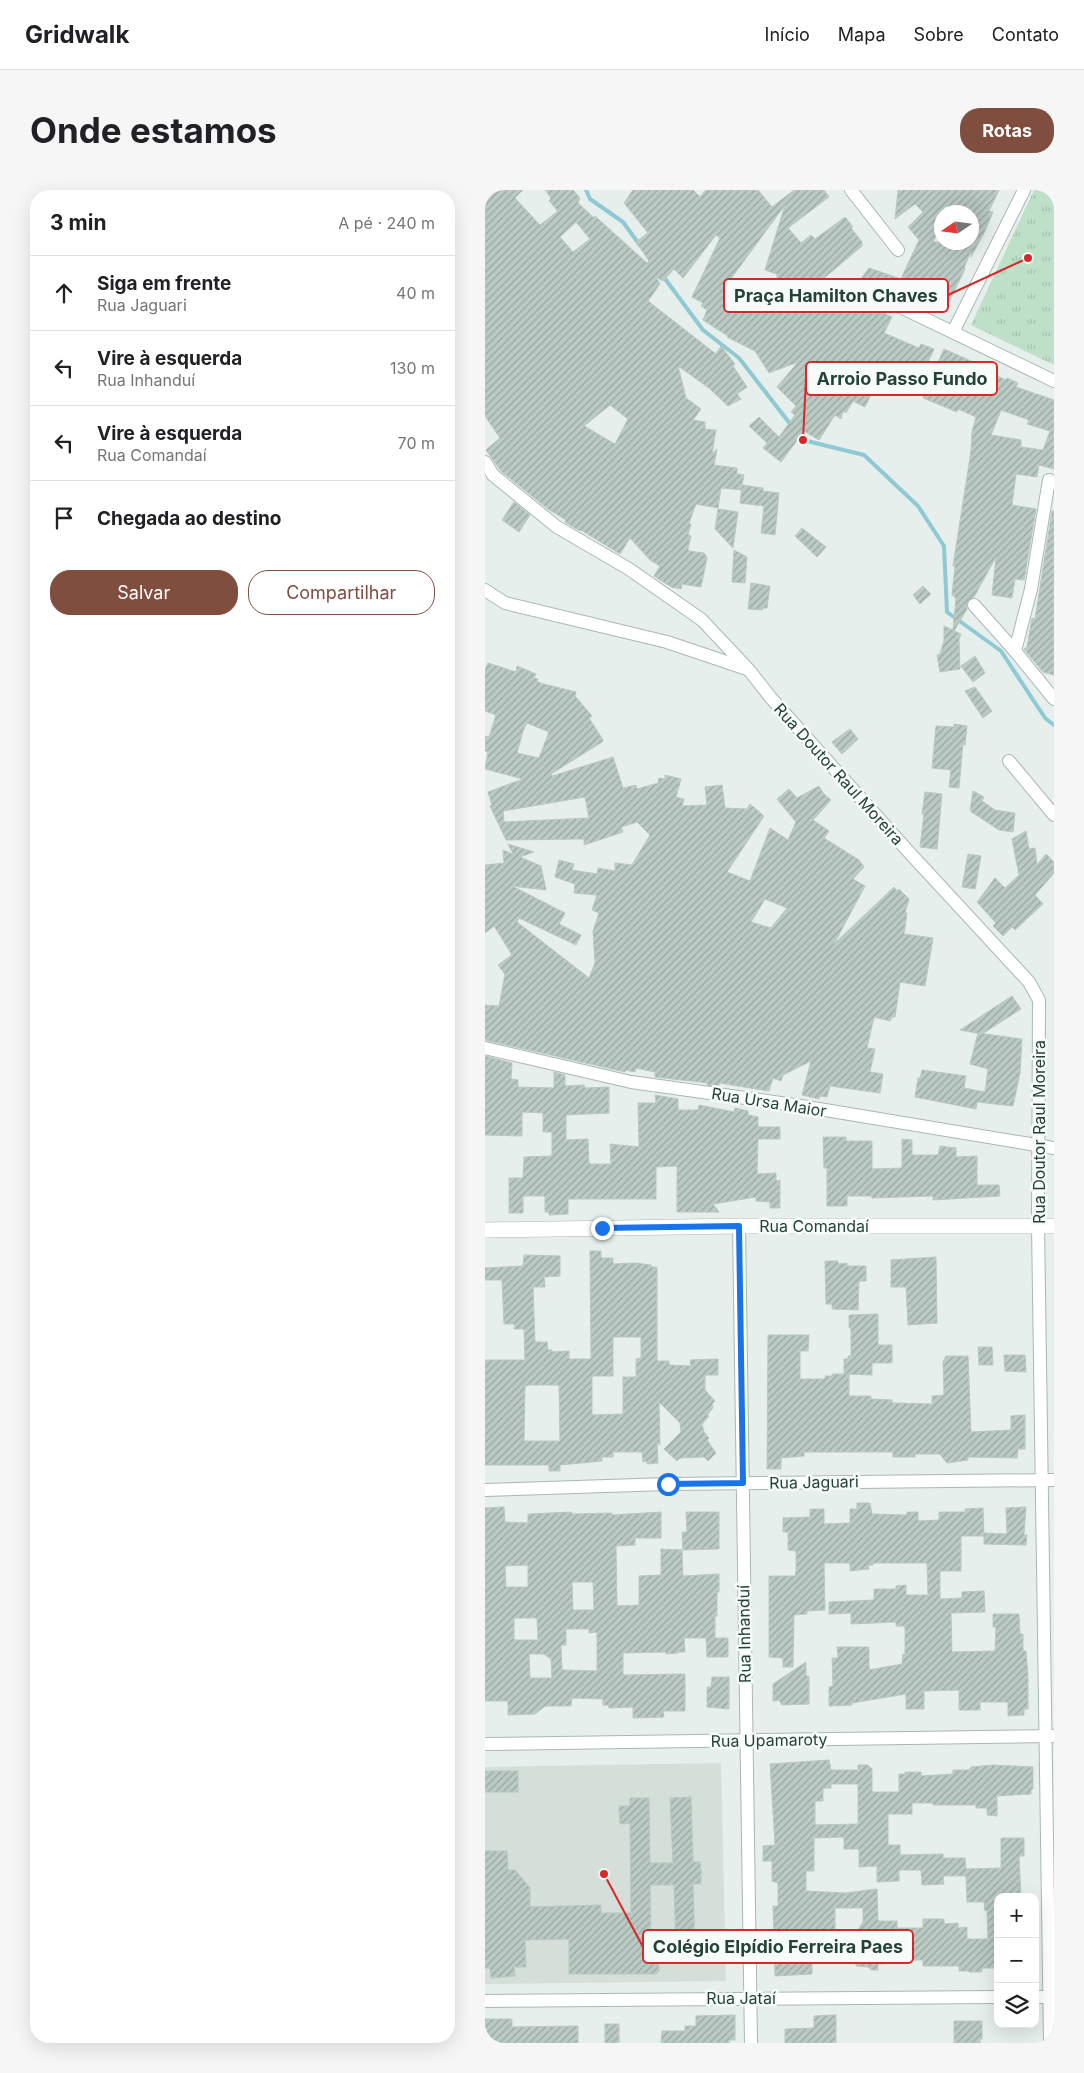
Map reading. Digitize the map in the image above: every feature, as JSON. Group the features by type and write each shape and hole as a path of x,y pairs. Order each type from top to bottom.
{"street":[{"path":"953,332 1024,190"},
{"path":"857,193 898,250"},
{"path":"888,301 1054,382"},
{"name":"Rua Doutor Raul Moreira","path":"485,462 493,475 557,527 629,569 702,620 749,670 771,698 907,850 1029,982 1039,1000 1038,1226 1048,1480 1052,1997 1050,2043"},
{"path":"1015,651 1031,589 1049,480"},
{"path":"485,590 505,603 667,642 749,670"},
{"path":"974,605 1054,699"},
{"path":"1009,761 1054,815"},
{"name":"Rua Ursa Maior","path":"485,1048 631,1082 795,1105 1054,1148"},
{"name":"Rua Comandaí","path":"485,1230 739,1226 1054,1226"},
{"name":"Rua Inhanduí","path":"739,1226 751,2043"},
{"name":"Rua Jaguari","path":"485,1490 743,1483 1048,1480"},
{"name":"Rua Upamaroty","path":"485,1744 1050,1736"},
{"name":"Rua Jataí","path":"485,2001 994,1997"},
{"path":"1039,1997 1052,1997"}],"shaded area":[{"path":"721,1763 726,1981 485,1984 485,1767"}],"green space":[{"path":"1034,190 1054,190 1054,365 971,325"}],"building":[{"path":"491,190 523,190 515,198 540,225 558,211 549,201 551,198 545,190 573,190 580,198 578,203 647,263 649,261 636,242 648,233 624,203 633,190 693,190 700,197 706,190 758,190 772,207 794,190 824,190 829,197 788,228 801,243 811,235 815,239 845,217 862,242 862,246 823,279 830,281 828,286 892,317 884,333 919,348 921,344 934,349 921,378 953,392 962,372 938,362 944,349 980,365 979,368 1006,380 1007,378 1018,383 1016,387 1054,400 1054,469 1039,465 1037,477 1016,474 1012,505 1036,509 1024,580 1015,579 1012,598 992,595 996,557 974,597 967,602 967,609 954,631 961,634 959,639 960,669 940,672 937,655 940,654 944,641 944,626 953,630 956,598 952,595 955,566 953,566 971,451 972,432 976,417 958,409 957,412 923,398 924,396 901,386 902,383 881,374 865,407 853,401 846,413 843,411 841,419 835,415 819,440 804,431 781,462 763,448 767,443 749,426 759,417 779,437 795,415 791,412 796,406 777,387 798,362 769,373 755,351 727,337 703,320 707,310 701,306 703,303 692,297 720,238 716,235 683,278 674,269 663,281 656,277 660,284 648,301 716,354 721,346 735,364 733,366 747,387 737,394 741,399 728,406 709,388 678,366 686,398 701,409 693,420 705,422 705,429 716,430 712,454 717,449 714,465 737,468 737,474 744,475 742,485 763,488 763,491 779,493 775,535 761,533 764,506 740,503 742,490 721,488 718,508 696,504 689,523 691,524 688,535 691,536 689,551 704,553 707,558 701,587 682,584 681,589 673,588 654,576 660,566 650,560 630,538 620,554 565,522 566,520 548,509 501,471 486,450 500,438 485,416 485,196","holes":["785,205 765,270 777,274 777,281 789,285 786,306 755,299 758,293 730,280","576,222 590,239 573,252 560,237","610,405 628,419 615,444 584,426","1001,410 1029,420 1027,424 1050,431 1043,450 1021,447 1021,440 991,435"]},
{"path":"898,190 999,190 989,211 993,212 979,242 979,205 934,205 934,250 975,250 971,257 971,251 965,269 947,306 899,283 919,240 908,227 923,212 915,204 895,219"},
{"path":"869,268 901,279 895,295 858,283"},
{"path":"514,502 530,515 519,532 502,520"},
{"path":"718,509 738,512 733,548 715,529"},
{"path":"1052,511 1054,511 1054,675 1043,672 1024,649 1027,647 1032,618 1035,619"},
{"path":"802,528 826,547 817,557 795,536"},
{"path":"734,550 747,557 745,583 732,582"},
{"path":"751,583 770,586 767,608 762,610 748,609"},
{"path":"923,586 931,594 920,604 913,595"},
{"path":"975,656 985,673 973,682 961,666"},
{"path":"488,663 516,672 517,666 536,674 534,678 538,679 537,681 540,683 576,692 575,696 592,716 589,718 603,740 602,742 551,774 552,776 613,757 623,788 636,785 637,789 658,783 659,778 665,779 665,775 681,779 676,797 684,799 682,806 707,805 705,787 722,785 725,808 747,809 750,804 764,816 727,872 750,881 770,828 788,840 796,822 777,799 789,789 797,798 819,786 823,793 831,800 813,820 829,831 824,838 859,860 864,867 853,879 865,886 834,944 894,887 897,891 899,889 909,899 905,913 907,913 904,934 933,938 925,986 900,982 895,1017 892,1017 890,1021 874,1017 867,1048 875,1049 870,1072 883,1074 880,1093 830,1086 827,1097 820,1096 819,1099 802,1095 811,1061 783,1075 781,1081 773,1078 769,1091 719,1083 719,1086 707,1085 708,1083 655,1077 655,1072 636,1068 635,1072 626,1070 625,1072 485,1040 485,1005 499,1006 505,974 498,965 512,955 494,926 485,933 485,865 504,863 503,850 513,854 508,844 534,852 520,857 541,866 546,890 512,886 565,913 559,924 581,935 576,945 519,918 517,922 589,978 595,963 593,931 599,913 592,910 597,895 574,893 575,884 555,877 559,860 574,864 572,870 597,874 598,868 615,871 615,863 632,865 650,835 637,822 621,827 623,832 584,845 584,839 506,840 490,806 492,805 488,792 523,779 485,769 488,752 485,751 485,736 489,737 496,715 485,711 485,670","holes":["527,723 549,732 539,758 517,753","585,797 589,818 504,822 503,811","765,899 787,908 771,928 751,922"]},
{"path":"975,687 992,711 983,718 965,691"},
{"path":"954,724 967,726 965,745 963,744 959,788 949,787 951,770 932,768 936,726 954,727"},
{"path":"850,729 858,739 842,754 832,742"},
{"path":"973,791 984,797 982,801 995,810 1015,813 1013,832 999,830 970,811"},
{"path":"925,792 942,794 937,849 920,847"},
{"path":"1026,831 1029,849 1035,848 1037,865 1046,854 1054,862 1054,873 1035,895 1043,904 1015,930 1012,927 1003,936 993,926 996,923 977,902 995,878 1005,888 1019,875 1012,839"},
{"path":"968,854 981,856 975,889 962,887"},
{"path":"1012,996 1021,1009 982,1034 960,1030"},
{"path":"978,1033 1022,1039 1020,1073 1013,1106 977,1102 976,1109 915,1097 918,1078 920,1078 922,1070 966,1076 964,1088 985,1092 988,1069 970,1064"},
{"path":"485,1056 512,1063 511,1079 518,1080 518,1087 554,1088 554,1072 565,1075 565,1086 584,1085 585,1088 609,1087 609,1113 566,1115 566,1140 588,1139 589,1164 611,1164 610,1144 639,1147 638,1103 656,1103 655,1095 678,1099 678,1110 698,1110 699,1105 734,1112 735,1108 748,1111 748,1115 758,1117 758,1127 780,1127 780,1139 758,1139 757,1174 776,1173 776,1181 780,1180 780,1208 770,1208 770,1202 756,1201 756,1197 713,1204 719,1212 677,1212 677,1166 656,1167 656,1199 568,1199 568,1214 549,1215 549,1212 545,1212 545,1196 523,1196 523,1213 509,1213 509,1178 523,1178 524,1157 552,1156 552,1132 543,1132 543,1113 522,1112 522,1136 485,1135"},
{"path":"823,1137 846,1137 846,1141 872,1141 872,1169 902,1168 902,1139 912,1140 912,1155 938,1155 940,1146 956,1148 956,1157 977,1156 977,1185 999,1185 1000,1196 933,1200 933,1196 872,1198 872,1196 847,1196 847,1206 827,1206 827,1168 824,1168"},
{"path":"590,1251 601,1251 601,1258 613,1258 613,1264 635,1263 657,1267 657,1361 669,1361 669,1365 691,1366 690,1360 718,1359 718,1375 705,1375 705,1390 715,1401 712,1404 713,1408 707,1415 709,1416 702,1424 704,1432 709,1438 707,1440 716,1453 708,1461 704,1457 680,1458 677,1461 664,1449 681,1432 680,1423 659,1402 660,1445 657,1442 658,1463 647,1464 647,1461 643,1462 642,1452 613,1452 613,1457 602,1457 602,1461 560,1465 560,1471 549,1471 549,1465 485,1465 485,1360 525,1360 524,1329 514,1329 515,1324 504,1324 502,1280 485,1280 485,1268 523,1266 524,1255 560,1256 560,1276 544,1277 545,1287 533,1287 535,1342 547,1342 548,1350 552,1350 552,1352 569,1351 569,1359 591,1359","holes":["613,1337 641,1337 641,1358 636,1359 636,1377 623,1377 623,1414 592,1415 592,1376 613,1376","528,1385 559,1385 560,1441 524,1441 525,1387"]},
{"path":"936,1257 937,1323 908,1325 906,1287 891,1287 891,1260"},
{"path":"825,1261 838,1261 838,1264 847,1263 847,1266 866,1266 866,1281 859,1281 858,1310 832,1309 832,1304 826,1304"},
{"path":"878,1314 878,1345 892,1345 892,1363 872,1363 872,1375 844,1374 844,1359 848,1359 848,1356 851,1356 849,1315"},
{"path":"768,1335 809,1335 808,1351 800,1351 800,1379 825,1379 825,1376 832,1376 832,1374 849,1374 849,1396 871,1396 871,1399 892,1400 892,1403 932,1404 932,1396 944,1395 943,1362 946,1356 968,1356 971,1432 1011,1430 1011,1416 1025,1415 1025,1449 1018,1449 1017,1458 968,1457 968,1460 947,1463 940,1454 915,1454 915,1457 893,1457 893,1452 804,1452 804,1456 781,1458 781,1469 767,1469"},
{"path":"978,1347 992,1347 993,1365 979,1365"},
{"path":"1004,1355 1025,1355 1026,1372 1005,1371"},
{"path":"857,1503 870,1503 872,1514 907,1515 907,1512 918,1512 918,1521 939,1520 939,1512 965,1512 965,1509 983,1508 984,1536 961,1536 961,1571 940,1571 940,1599 962,1598 962,1592 984,1591 985,1612 951,1613 952,1652 995,1651 996,1627 993,1627 993,1614 1019,1614 1020,1634 1023,1634 1023,1651 1026,1651 1028,1676 1028,1709 1024,1709 1024,1715 1008,1716 1008,1702 980,1702 980,1710 959,1710 959,1690 924,1691 924,1709 906,1709 906,1694 852,1703 852,1705 829,1706 829,1687 833,1686 832,1658 838,1658 837,1647 869,1647 869,1670 902,1664 903,1654 905,1654 905,1626 896,1626 896,1622 851,1624 851,1613 829,1614 829,1602 874,1600 874,1589 896,1589 896,1586 906,1585 906,1595 928,1595 927,1563 873,1563 873,1565 868,1565 869,1569 850,1571 850,1563 824,1563 825,1610 807,1611 807,1614 794,1615 793,1667 783,1667 783,1658 769,1657 769,1576 795,1576 796,1572 796,1551 788,1550 788,1532 783,1532 783,1518 810,1517 810,1509 824,1509 824,1524 850,1523 850,1509 857,1509"},
{"path":"504,1507 505,1522 528,1523 528,1514 572,1512 572,1514 612,1513 612,1515 661,1512 661,1538 635,1538 635,1545 616,1546 617,1606 639,1605 639,1576 661,1575 661,1549 682,1550 683,1576 719,1574 715,1638 728,1638 728,1657 707,1657 706,1638 684,1638 685,1652 666,1654 666,1652 623,1653 623,1675 685,1674 685,1711 663,1711 664,1717 633,1718 633,1707 609,1708 608,1705 603,1705 603,1699 572,1698 571,1706 545,1706 535,1714 508,1715 508,1701 485,1701 485,1508","holes":["528,1565 528,1587 506,1587 505,1566","572,1582 593,1582 594,1610 573,1610","514,1618 537,1618 538,1640 514,1640","566,1629 589,1629 589,1633 597,1632 597,1671 562,1670 561,1645 566,1645","529,1654 544,1654 551,1659 552,1678 530,1678"]},
{"path":"1026,1507 1024,1535 1027,1535 1026,1545 984,1544 984,1533 1007,1534 1006,1508"},
{"path":"686,1512 719,1512 719,1549 683,1550 682,1532 687,1532"},
{"path":"806,1662 806,1676 809,1676 809,1704 782,1705 779,1700 773,1701 773,1684"},
{"path":"712,1677 729,1677 729,1709 707,1707 707,1687 711,1687"},
{"path":"829,1760 831,1770 858,1770 858,1765 868,1765 872,1769 872,1792 899,1792 899,1774 905,1774 905,1772 921,1772 921,1776 953,1774 953,1770 969,1770 971,1767 993,1765 1033,1767 1033,1789 1031,1789 1031,1794 997,1796 997,1816 987,1815 987,1808 976,1808 976,1805 933,1805 933,1803 912,1803 912,1814 888,1814 888,1845 900,1845 900,1855 943,1854 943,1858 965,1858 966,1869 1001,1868 1001,1838 1024,1838 1024,1856 1019,1856 1021,1893 994,1893 994,1968 982,1968 982,1972 959,1971 959,1966 923,1966 923,1960 898,1960 898,1963 878,1964 878,1970 871,1970 868,1967 856,1966 856,1956 812,1956 812,1974 775,1976 773,1906 778,1906 778,1883 772,1881 772,1861 763,1861 763,1846 775,1845 770,1764","holes":["831,1784 858,1784 858,1824 815,1825 815,1801 823,1801 823,1788 831,1788","844,1837 844,1849 859,1849 859,1867 877,1866 877,1882 899,1881 899,1870 921,1870 922,1885 944,1884 943,1876 966,1876 967,1902 984,1902 985,1911 987,1910 988,1939 967,1939 967,1927 958,1928 958,1923 944,1924 944,1919 923,1919 923,1928 897,1928 897,1921 878,1921 877,1889 845,1893 806,1891 806,1871 814,1871 814,1838","835,1908 863,1908 863,1922 858,1930 835,1930"]},
{"path":"485,1771 518,1771 518,1792 485,1792"},
{"path":"691,1797 693,1862 700,1862 701,1872 701,1884 693,1884 695,1950 676,1950 674,1885 650,1885 651,1943 658,1943 659,1971 656,1974 569,1974 569,1939 525,1940 526,1967 514,1967 515,1976 491,1978 490,1968 485,1968 485,1851 507,1851 508,1870 515,1870 530,1888 530,1907 601,1905 601,1913 631,1913 630,1823 620,1824 619,1806 630,1806 630,1798 649,1798 650,1863 673,1863 670,1798"},
{"path":"735,2015 735,2040 729,2040 729,2043 661,2043 662,2031 685,2031 685,2026 696,2026 696,2016"},
{"path":"836,2015 836,2043 785,2043 785,2029 814,2028 814,2016"},
{"path":"485,2019 512,2019 512,2027 578,2026 578,2043 485,2043"},
{"path":"954,2021 982,2021 982,2039 980,2039 980,2043 954,2043"},
{"path":"605,2024 619,2024 619,2043 605,2043"}],"waterway":[{"path":"586,190 590,199 623,222 639,244"},
{"path":"663,276 703,330 739,358 791,425"},
{"path":"797,433 803,440 864,455 918,506 944,546 947,612 1001,651 1045,718 1054,725"}],"place":[{"name":"Praça Hamilton Chaves","path":"1028,258"},
{"name":"Arroio Passo Fundo","path":"803,440"},
{"name":"Colégio Elpídio Ferreira Paes","path":"604,1874"}],"route":[{"path":"602,1228 739,1226 743,1483 668,1484"}]}
